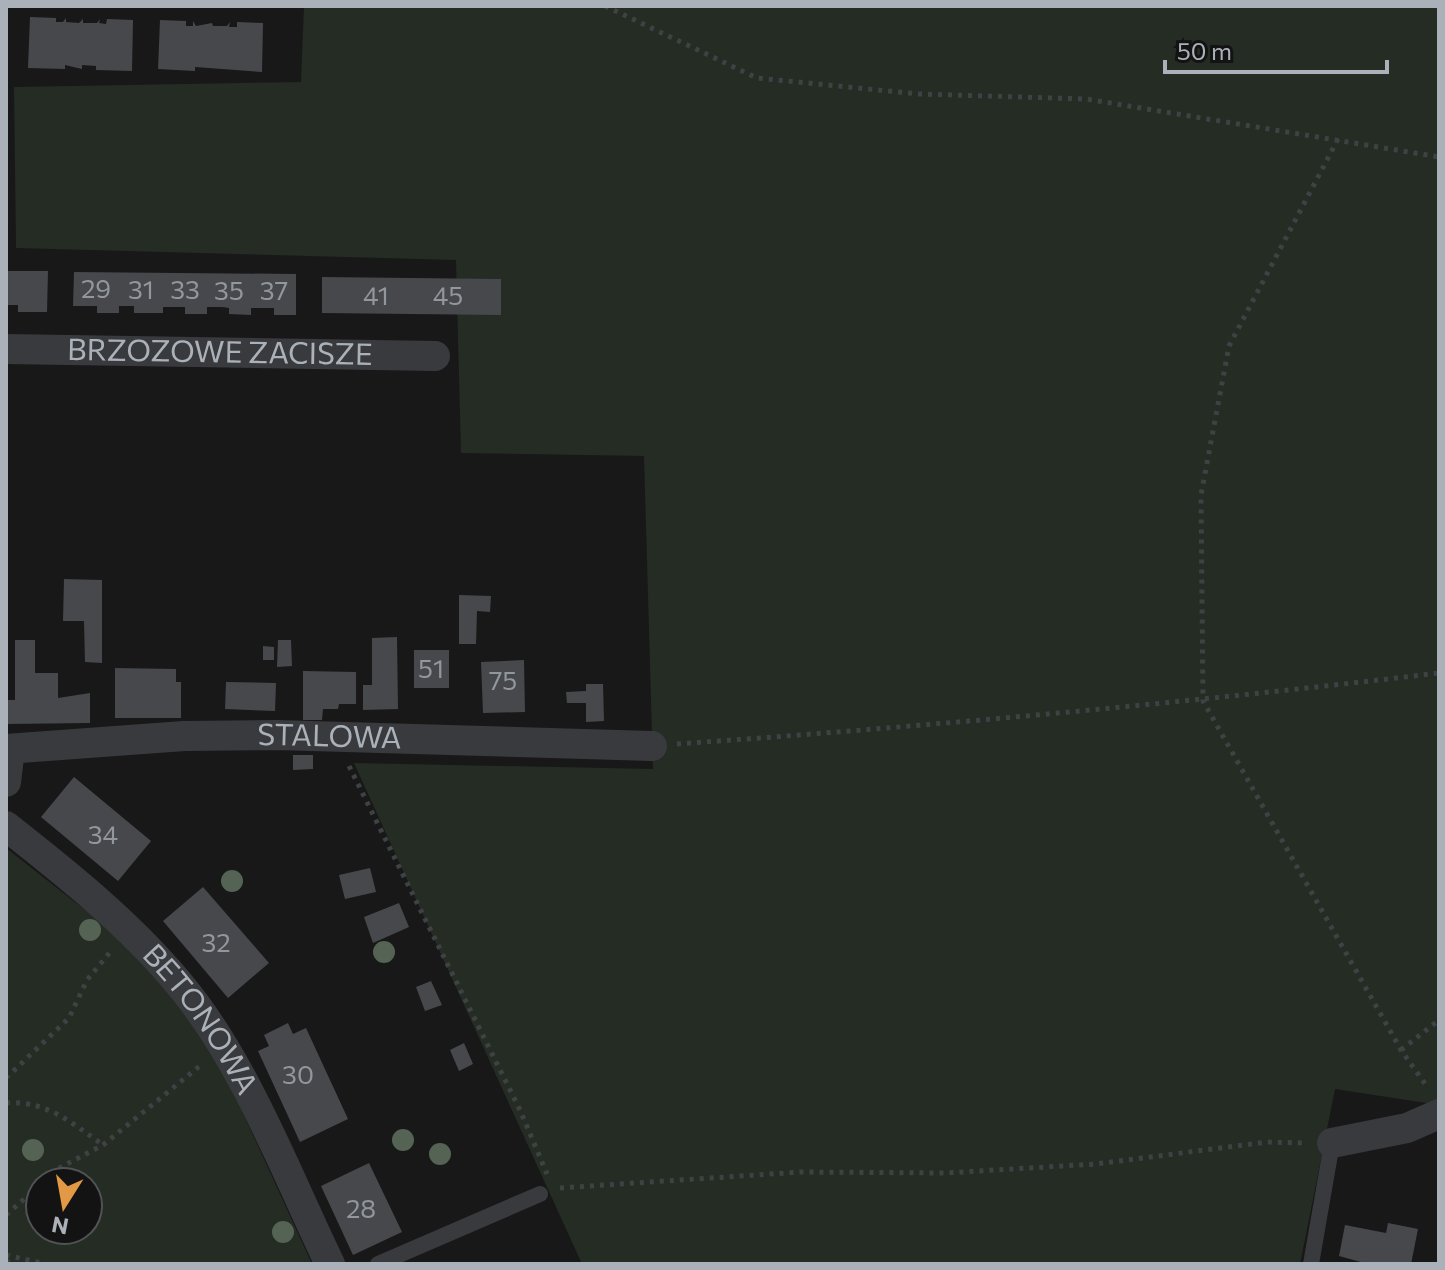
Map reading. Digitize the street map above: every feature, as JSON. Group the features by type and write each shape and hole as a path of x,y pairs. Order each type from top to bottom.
{"street":[{"name":"BRZOZOWE ZACISZE","path":"6,349 435,356"},
{"name":"STALOWA","path":"8,749 184,736 652,746"},
{"path":"6,782 8,749"},
{"name":"BETONOWA","path":"6,826 129,930 181,986 224,1047 330,1264"},
{"path":"1332,1143 1407,1128 1435,1104"}],"lane":[{"path":"1311,1264 1332,1143"},
{"path":"378,1264 546,1191"}],"path":[{"path":"605,6 757,78 919,94 1086,99 1439,157"},
{"path":"1338,139 1229,346 1201,495 1203,701 1401,1050 1435,1104"},
{"path":"652,746 935,726 1203,701 1439,673"},
{"path":"344,739 346,760 520,1110 548,1178"},
{"path":"6,1078 69,1018 87,980 129,930"},
{"path":"1401,1050 1439,1020"},
{"path":"63,1166 103,1145 224,1047"},
{"path":"6,1103 27,1101 57,1112 103,1145"},
{"path":"546,1191 801,1172 945,1173 1096,1164 1267,1142 1332,1143"},
{"path":"6,1215 24,1200"},
{"path":"6,1257 12,1264"},
{"path":"6,1257 46,1264"}],"shaded area":[{"path":"304,6 1439,6 1439,1105 1335,1089 1300,1264 582,1264 354,763 653,769 644,456 461,453 456,260 16,248 14,87 301,82"},
{"path":"6,848 117,935 188,1015 231,1087 312,1264 6,1264"}],"building":[{"path":"30,17 56,18 56,22 63,22 66,18 66,22 79,23 83,19 83,23 97,23 100,19 99,23 106,24 107,19 133,20 132,71 96,70 96,66 82,65 82,69 65,65 65,69 28,68"},
{"path":"160,20 186,21 186,26 193,26 193,21 196,26 212,23 213,26 227,26 230,22 229,27 237,27 237,22 263,23 262,72 195,67 195,71 158,69"},
{"path":"6,271 48,271 47,312 18,312 18,305 6,305"},
{"path":"74,272 296,274 296,315 274,315 274,308 251,308 251,315 229,314 229,308 222,307 207,307 207,314 185,314 185,307 163,307 163,313 134,313 134,306 119,306 119,313 97,313 97,306 73,306"},
{"path":"322,277 501,279 501,315 322,313"},
{"path":"64,579 102,580 102,663 85,662 84,621 63,621"},
{"path":"459,595 491,596 490,612 477,611 476,644 459,644"},
{"path":"397,637 398,709 363,710 363,685 372,685 372,638"},
{"path":"15,640 35,640 35,673 58,673 58,698 90,693 90,723 6,724 6,700 15,700"},
{"path":"278,640 291,640 292,666 277,667"},
{"path":"263,646 274,647 274,660 263,660"},
{"path":"414,650 449,650 449,688 414,688"},
{"path":"524,660 525,712 483,713 481,662"},
{"path":"115,668 176,669 176,682 181,682 181,718 115,718"},
{"path":"303,671 356,672 356,704 339,704 338,709 323,709 322,720 303,720"},
{"path":"226,682 276,683 275,711 225,709"},
{"path":"586,684 603,684 604,721 586,722 586,703 567,703 566,692 586,691"},
{"path":"293,755 313,755 313,769 293,770"},
{"path":"74,777 151,841 118,881 41,817"},
{"path":"370,868 376,892 345,899 339,875"},
{"path":"203,887 269,963 228,998 163,921"},
{"path":"399,903 409,927 373,943 364,917"},
{"path":"431,981 442,1005 425,1011 416,987"},
{"path":"288,1023 293,1034 306,1028 348,1119 300,1142 258,1051 269,1046 264,1035"},
{"path":"464,1043 473,1064 459,1071 450,1050"},
{"path":"369,1163 402,1232 353,1255 321,1186"},
{"path":"1388,1223 1418,1229 1411,1264 1368,1264 1339,1256 1345,1225 1386,1233"}]}
